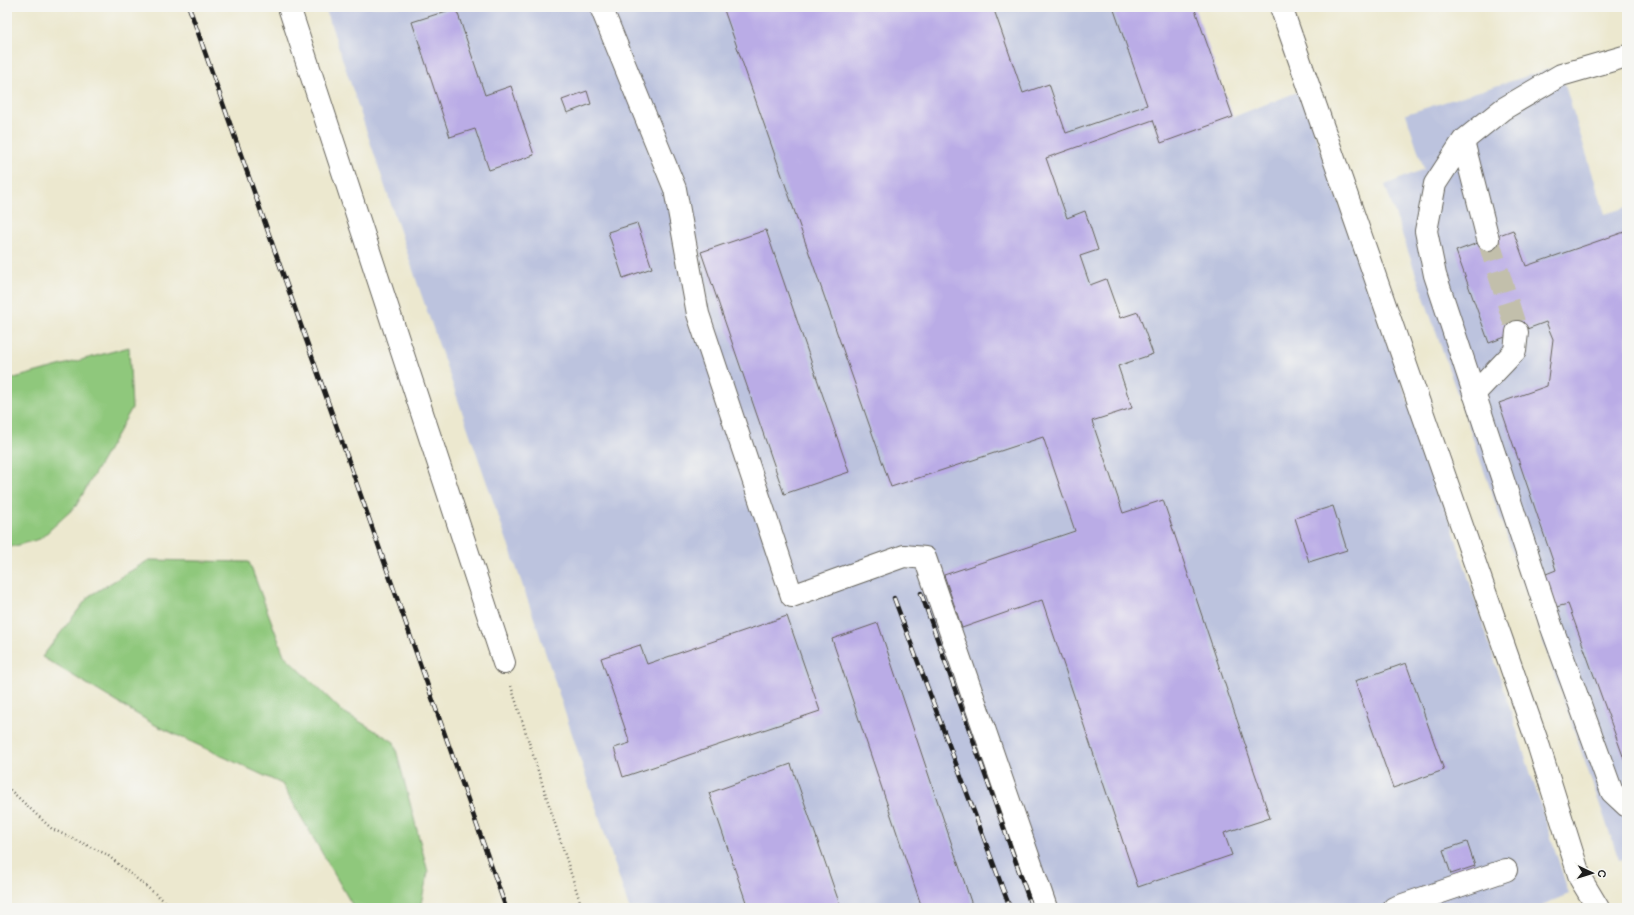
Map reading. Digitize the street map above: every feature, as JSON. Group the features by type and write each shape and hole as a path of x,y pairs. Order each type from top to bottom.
{"lane":[{"path":"289,7 504,663"},
{"path":"601,7 675,189 698,314 792,596 904,556 925,558 1046,908"},
{"path":"1282,7 1536,740 1580,878 1598,908"},
{"path":"1627,56 1562,75 1503,109 1463,141 1435,184 1426,231 1435,275 1551,625 1609,785 1612,792 1627,806"},
{"path":"1463,141 1488,239"},
{"path":"1474,394 1515,352 1518,332"},
{"path":"1394,908 1506,870"}],"path":[{"path":"504,663 582,908"},
{"path":"7,787 52,829 106,854 173,908"}],"shaded area":[{"path":"325,7 1194,7 1233,117 1300,91 1450,520 1569,894 1542,905 1543,908 629,908 537,627 418,285"},
{"path":"1559,66 1605,214 1627,207 1627,861 1619,860 1385,185 1424,169 1406,114"}],"green space":[{"path":"129,347 132,408 76,506 40,539 7,548 7,380"},
{"path":"149,560 249,562 284,655 342,711 394,742 428,872 420,908 354,908 282,784 155,725 42,657 89,596"}],"building":[{"path":"723,7 993,7 1023,93 1049,84 1066,133 1147,105 1113,7 1194,7 1233,117 1161,143 1153,120 1046,158 1067,218 1085,211 1098,250 1080,256 1090,285 1106,279 1120,318 1138,312 1153,354 1118,366 1132,408 1092,421 1123,513 1163,500 1270,818 1224,833 1232,855 1138,887 1042,600 962,628 944,575 1075,531 1043,437 891,487"},
{"path":"456,8 485,95 511,86 534,155 489,170 475,129 450,137 412,22"},
{"path":"587,91 591,104 567,113 562,100"},
{"path":"637,223 652,268 623,278 608,232"},
{"path":"766,230 849,472 784,494 701,252"},
{"path":"1513,230 1526,266 1627,231 1627,767 1568,604 1552,608 1541,576 1556,570 1499,403 1547,386 1553,339 1546,322 1489,343 1456,251"},
{"path":"1333,506 1347,550 1309,562 1295,518"},
{"path":"787,616 820,711 623,777 614,748 630,743 601,658 640,645 647,664"},
{"path":"878,623 973,908 922,908 832,639"},
{"path":"1406,663 1444,770 1393,788 1355,681"},
{"path":"791,764 841,908 748,908 709,793"},
{"path":"1467,842 1475,866 1451,874 1443,850"}],"tunnel":[{"path":"1488,239 1517,332"}],"railway":[{"path":"189,7 506,908"},
{"path":"921,593 1032,908"},
{"path":"894,598 1010,908"}]}
